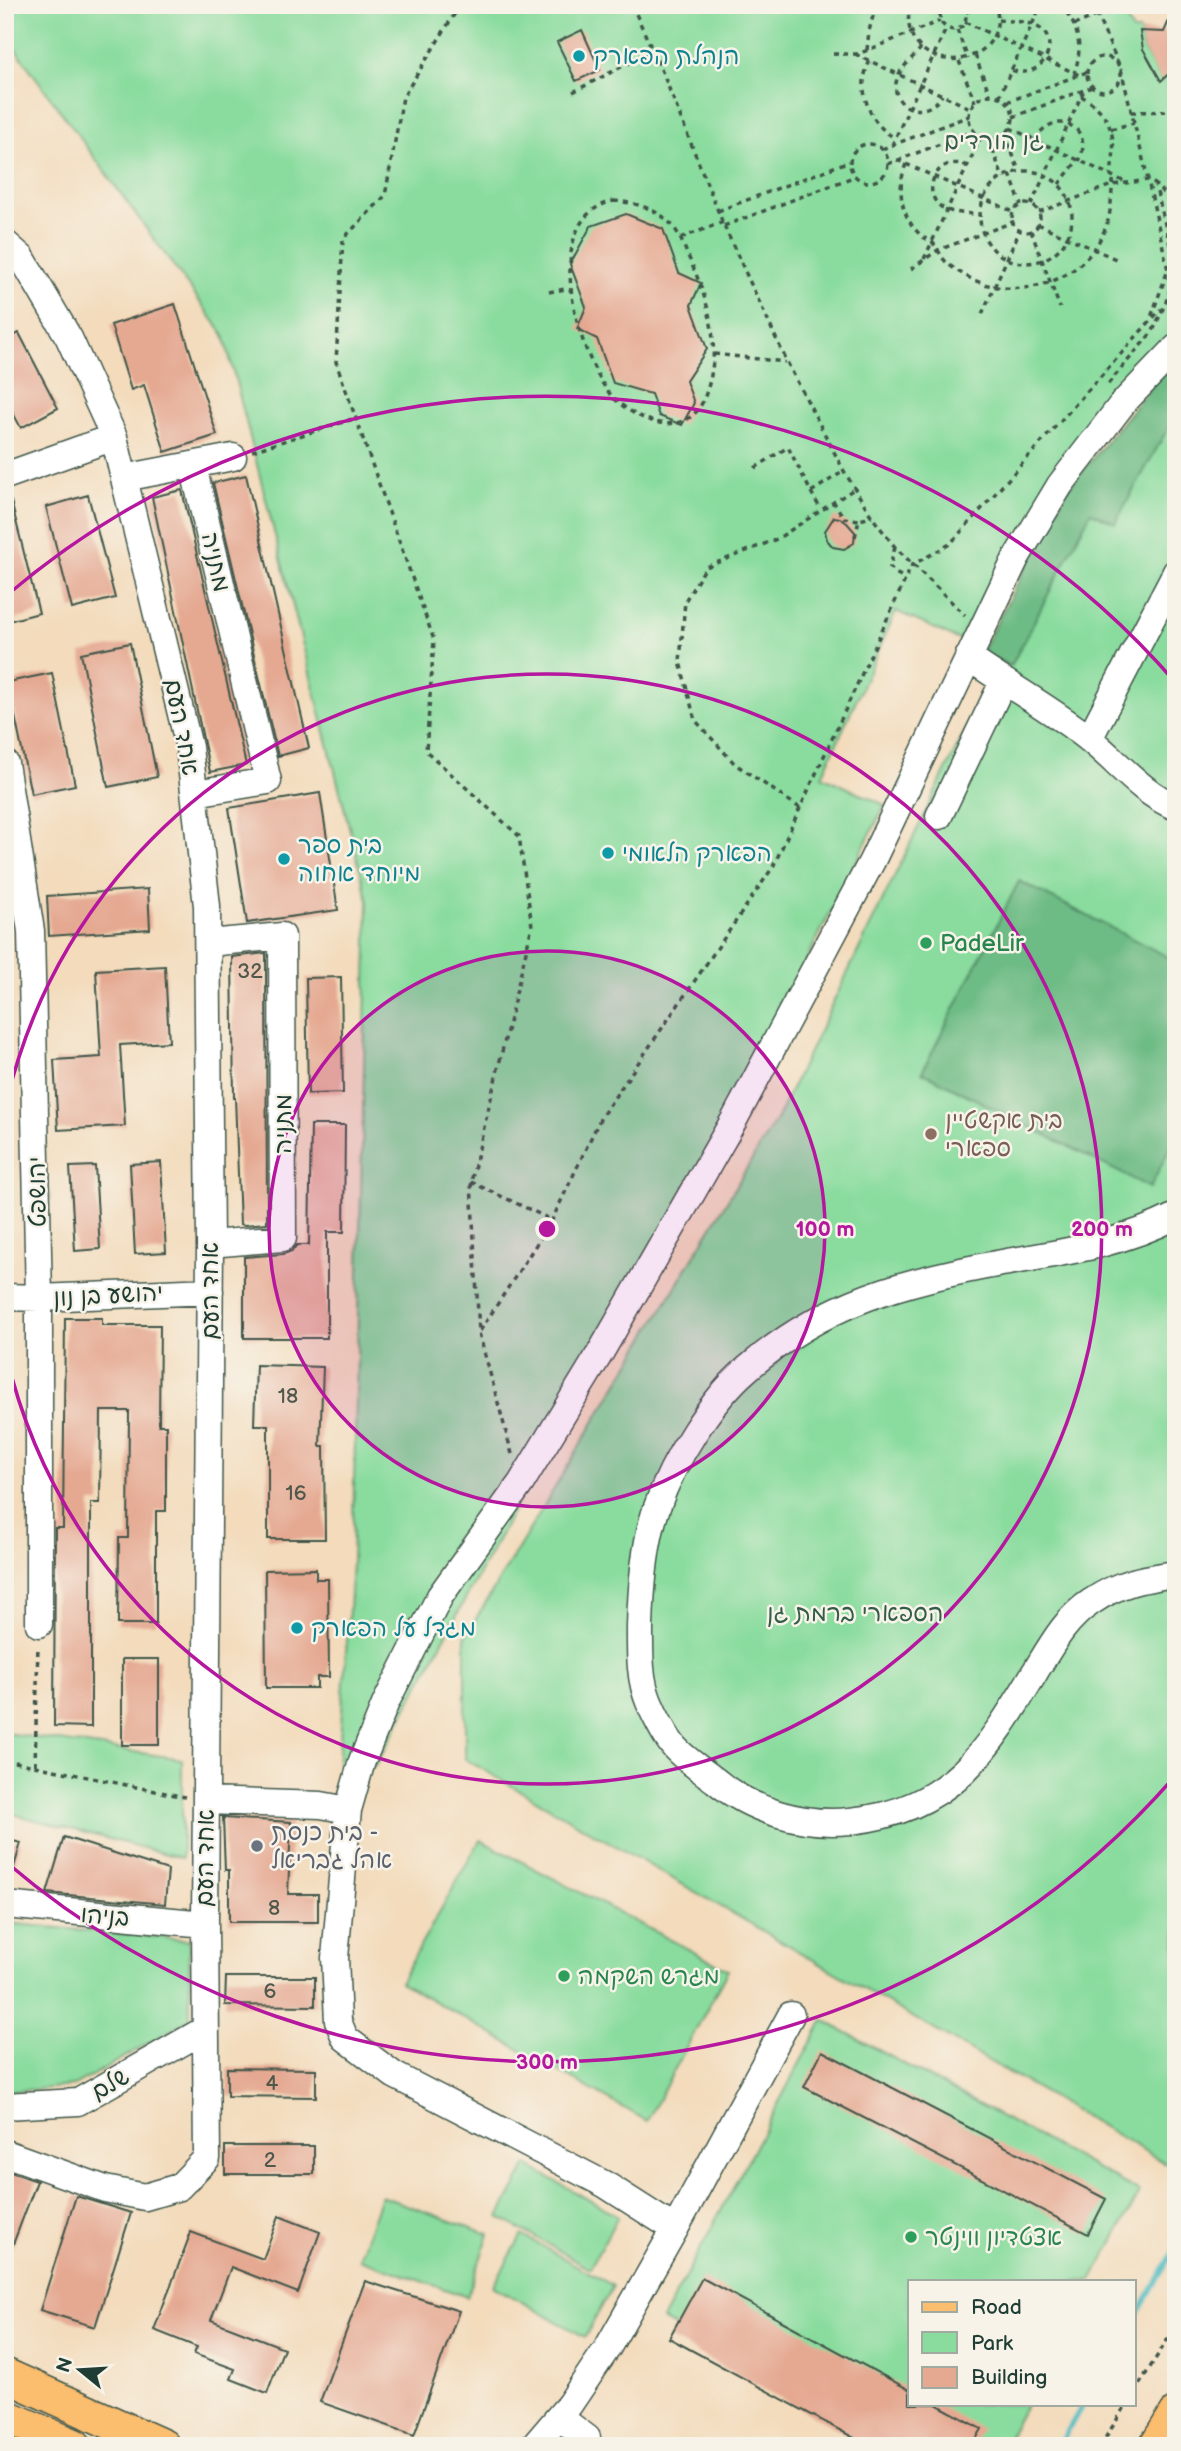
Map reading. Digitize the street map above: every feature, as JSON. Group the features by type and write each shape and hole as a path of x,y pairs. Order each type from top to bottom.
{"main road":[{"path":"5,2375 163,2446"},
{"path":"1156,2446 1176,2414"},
{"path":"5,2416 75,2446"}],"street":[{"name":"אחד העם","path":"5,243 22,258 69,338 114,437 190,747 208,906 210,1244 204,2030 207,2158 179,2187 145,2197 105,2189 5,2154"},
{"path":"675,2229 606,2185 394,2075 345,2038 338,2021 335,1958 348,1810 362,1761 386,1702 440,1596 521,1483 599,1355 740,1108 872,861 1016,558 1060,485 1123,403 1176,348"},
{"path":"5,476 114,437"},
{"path":"124,478 233,457"},
{"name":"מתניה","path":"194,466 268,781 195,793"},
{"path":"1089,739 1176,572"},
{"path":"968,657 1089,739 1154,798 1176,807"},
{"path":"939,816 1003,682"},
{"name":"יהושפט","path":"5,763 31,931 39,1298 39,1624"},
{"name":"מתניה","path":"208,943 282,936 283,1238 210,1244"},
{"path":"1176,1216 1129,1237 1088,1249 1002,1263 897,1286 817,1318 746,1369 721,1396 687,1444 656,1508 645,1564 640,1617 640,1663 648,1700 675,1748 732,1795 797,1820 849,1821 889,1814 923,1803 952,1783 988,1746 1060,1629 1090,1602 1132,1580 1176,1574"},
{"name":"יהושע בן נון","path":"5,1297 210,1291"},
{"path":"206,1801 321,1805 348,1810"},
{"name":"בניהו","path":"5,1905 205,1924"},
{"path":"534,2446 559,2417 608,2347 791,2015"},
{"name":"שלם","path":"5,2106 78,2102 204,2030"},
{"path":"559,2417 587,2438"}],"path":[{"path":"460,5 403,97 385,196 343,239 336,362 434,640 426,751 519,836 521,848 532,926 471,1182 479,1333 521,1483"},
{"path":"632,5 654,50 723,224 786,362 844,471 872,517 895,547 973,624 968,657"},
{"path":"867,50 870,24 876,5"},
{"path":"910,5 908,21 911,32 922,48 933,57 959,61 975,55 994,35 998,20 996,5"},
{"path":"929,5 940,11"},
{"path":"945,5 940,11 940,21 946,29 957,30"},
{"path":"957,30 965,22 966,12 961,5"},
{"path":"966,12 984,5"},
{"path":"999,97 1041,5"},
{"path":"1061,5 1074,25 1079,48 1076,74"},
{"path":"1092,5 1121,69 1168,270 1149,325"},
{"path":"1074,25 1098,15"},
{"path":"998,20 1032,24 1048,39 1046,59 1040,66 1027,72 1011,70"},
{"path":"833,54 855,54 940,21"},
{"path":"965,22 1076,74"},
{"path":"892,145 946,29"},
{"path":"957,30 968,59"},
{"path":"922,48 898,75 898,95 901,102 909,108 927,109 934,106 942,95"},
{"path":"573,92 654,50"},
{"path":"855,54 971,109"},
{"path":"975,55 990,95"},
{"path":"1100,57 1115,60 1121,69 1121,80 1114,89 1103,92 1092,87 1087,72 1091,63 1100,57"},
{"path":"870,61 864,78 866,102 878,124 895,138"},
{"path":"959,61 975,102"},
{"path":"1007,102 1087,72"},
{"path":"1013,117 1092,87"},
{"path":"1031,205 1084,90"},
{"path":"990,95 1007,102 1013,117 1005,134 988,139 974,131 969,116 975,102 990,95"},
{"path":"906,164 901,182 903,207 914,228 933,243 945,261 974,281 994,287 1024,289 1050,283 1072,271 1094,249 1104,232 1113,199 1115,147 1111,129 1101,112 1081,96"},
{"path":"1131,112 1176,111"},
{"path":"881,149 969,116"},
{"path":"1035,140 1043,129 1057,122 1068,124 1082,137 1083,152 1059,184"},
{"path":"1111,129 1134,123"},
{"path":"1010,128 1125,182"},
{"path":"888,164 974,131"},
{"path":"1005,134 1019,171"},
{"path":"924,259 981,137"},
{"path":"988,139 1003,178"},
{"path":"864,145 875,145 886,155 888,164 884,174 876,180 866,181 851,170 850,161 856,150 864,145"},
{"path":"897,160 1014,212"},
{"path":"718,211 850,161"},
{"path":"968,166 961,163 947,164 940,168 934,177 933,194 947,211 981,215"},
{"path":"1019,171 1045,175 1059,184 1070,201 1073,215 1067,237 1055,254 1042,261 1019,263 1007,259 997,253 983,233 981,215 991,187 1019,171"},
{"path":"1010,174 1021,205"},
{"path":"681,238 856,176"},
{"path":"1039,212 1112,185 1148,180 1156,184 1176,206"},
{"path":"614,201 638,205 667,220 681,238 697,275 714,333 714,354 708,384 697,414 675,425 666,425 623,405 608,392 586,348 570,290 570,256 587,214 601,204 614,201"},
{"path":"1031,231 1020,230 1013,222 1014,212 1021,205 1031,205 1039,212"},
{"path":"1031,231 1038,224 1039,212"},
{"path":"911,270 938,250 1013,222"},
{"path":"1038,224 1118,260"},
{"path":"982,314 1020,230"},
{"path":"1031,231 1060,308"},
{"path":"549,292 570,290"},
{"path":"479,1333 552,1220 601,1117 773,867 912,565 950,544 1176,293"},
{"path":"714,354 786,362"},
{"path":"233,457 356,418"},
{"path":"755,468 788,447 821,509"},
{"path":"811,492 844,471"},
{"path":"801,808 735,764 695,720 680,662 685,601 706,567 777,539 833,500 854,489"},
{"path":"833,500 842,518 859,520 872,517"},
{"path":"855,537 859,520"},
{"path":"895,547 890,567 895,573 906,578"},
{"path":"471,1182 552,1220"},
{"path":"35,1765 39,1624"},
{"path":"5,1760 206,1801"},
{"path":"1136,2390 1176,2326"},
{"path":"1100,2446 1126,2406"}],"green space":[{"name":"הפארק הלאומי","path":"5,5 1118,5 1133,31 1140,31 1143,49 1161,80 1176,67 1176,340 1008,555 959,640 896,611 822,776 885,805 750,1071 377,1763 336,1797 352,1565 368,901 224,335 5,35"},
{"path":"1176,356 1176,414 1115,523 1091,512 1011,666 981,652 1067,490"},
{"name":"הספארי ברמת גן","path":"1176,365 1176,2169 465,1759 465,1637 777,1118 999,661 1075,515"},
{"path":"1019,881 1176,961 1176,1136 1150,1188 922,1072"},
{"path":"5,1733 182,1759 182,1858 5,1812"},
{"name":"מגרש השקמה","path":"480,1840 728,1970 647,2121 400,1982"},
{"path":"5,1923 189,1940 190,2019 74,2086 5,2092"},
{"name":"אצטדיון ווינטר","path":"823,2020 1140,2192 1093,2280 908,2280 908,2406 1025,2406 1003,2446 894,2446 662,2320"},
{"path":"527,2165 618,2216 590,2268 499,2217"},
{"path":"381,2196 489,2234 467,2297 359,2259"},
{"path":"522,2235 613,2286 585,2337 493,2286"}],"building":[{"path":"1176,5 1176,67 1161,81 1143,49 1140,31 1164,32"},
{"name":"הנהלת הפארק","path":"582,30 600,70 576,81 557,42"},
{"path":"626,214 663,229 679,273 701,283 691,305 707,349 686,381 694,403 682,425 659,416 651,394 613,383 597,339 577,329 586,307 570,264 591,226"},
{"path":"175,304 217,435 165,452 144,385 131,390 111,325"},
{"path":"19,333 58,408 21,428 5,398 5,340"},
{"path":"246,475 309,748 278,756 213,483"},
{"path":"182,490 246,765 210,772 152,497"},
{"path":"88,495 115,598 72,609 46,507"},
{"path":"11,501 39,613 5,622 5,502"},
{"path":"834,517 847,523 855,532 854,543 844,549 833,547 827,540 825,531"},
{"path":"130,643 157,777 108,787 81,653"},
{"path":"52,673 75,785 31,794 8,682"},
{"name":"בית ספר מיוחד אחוה","path":"320,793 338,910 247,923 229,808"},
{"path":"148,889 150,929 49,936 47,896"},
{"path":"266,953 267,1223 244,1225 240,1224 234,1098 232,957"},
{"path":"165,966 169,1042 120,1045 125,1126 58,1130 54,1060 101,1057 96,970"},
{"path":"341,977 343,1093 308,1094 306,978"},
{"path":"311,1125 345,1125 344,1232 327,1232 327,1338 244,1338 244,1257 284,1254 297,1245 309,1245"},
{"path":"161,1162 166,1252 135,1254 130,1164"},
{"path":"95,1166 100,1249 75,1251 70,1167"},
{"path":"65,1318 102,1318 102,1325 160,1325 159,1425 166,1425 166,1511 156,1511 156,1624 118,1624 119,1538 128,1538 129,1411 101,1411 100,1503 91,1503 91,1727 54,1726 55,1528 63,1528"},
{"path":"256,1365 323,1367 320,1446 324,1446 325,1539 268,1539 268,1425 254,1425"},
{"name":"מגדל על הפארק","path":"316,1569 316,1579 328,1579 329,1677 317,1677 317,1688 266,1688 265,1570"},
{"path":"122,1659 159,1659 159,1745 122,1745"},
{"path":"223,1818 291,1822 288,1894 318,1894 318,1922 229,1922 229,1870 225,1870"},
{"path":"64,1837 168,1870 165,1904 47,1893"},
{"path":"5,1839 21,1843 9,1884 5,1883"},
{"path":"226,1977 315,1977 315,2006 225,2005"},
{"path":"822,2051 1106,2199 1088,2234 804,2087"},
{"path":"227,2068 316,2069 316,2097 227,2096"},
{"path":"225,2146 314,2146 314,2174 225,2174"},
{"path":"5,2170 37,2181 7,2260 5,2260"},
{"path":"76,2196 131,2213 95,2327 40,2310"},
{"path":"279,2216 320,2232 298,2293 231,2267 211,2320 284,2348 267,2393 231,2379 235,2369 194,2354 197,2347 154,2330 191,2232 263,2259"},
{"path":"702,2278 908,2389 908,2406 940,2406 982,2429 972,2446 869,2446 669,2338"},
{"path":"365,2281 459,2311 414,2435 320,2402"}],"waterway":[{"path":"1136,2317 1176,2247"},
{"path":"1059,2446 1082,2406"}],"place":[{"name":"הנהלת הפארק","path":"579,56"},
{"name":"הפארק הלאומי","path":"608,853"},
{"name":"בית ספר מיוחד אחוה","path":"284,859"},
{"name":"PadeLir","path":"926,943"},
{"name":"בית אקשטיין ספארי","path":"931,1134"},
{"name":"מגדל על הפארק","path":"297,1628"},
{"name":"בית כנסת - אהל גבריאל","path":"257,1846"},
{"name":"מגרש השקמה","path":"564,1976"},
{"name":"אצטדיון ווינטר","path":"911,2237"}],"park label":[{"name":"גן הורדים","path":"994,141"}]}
